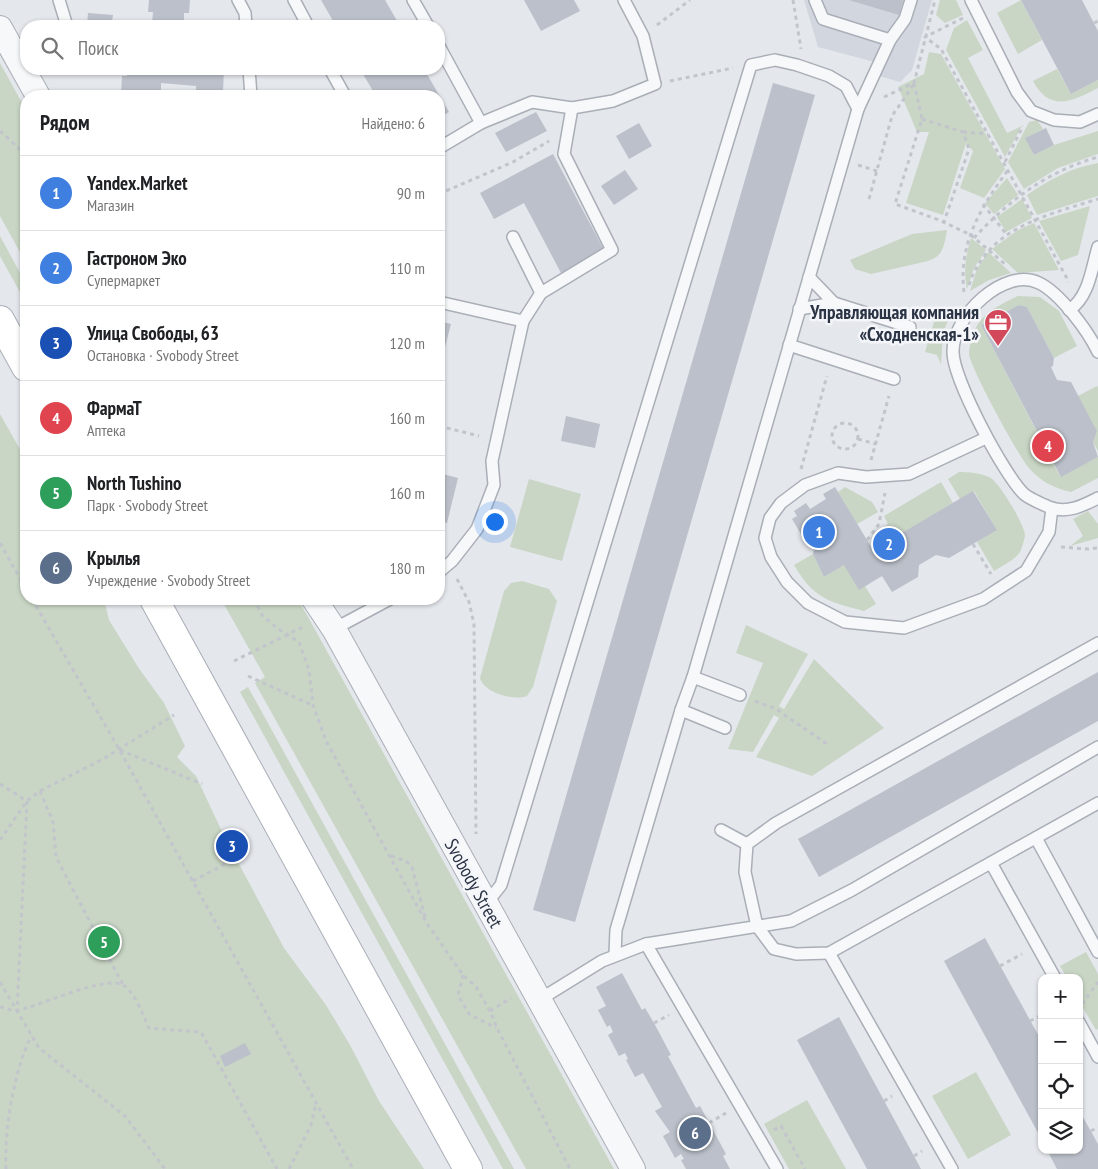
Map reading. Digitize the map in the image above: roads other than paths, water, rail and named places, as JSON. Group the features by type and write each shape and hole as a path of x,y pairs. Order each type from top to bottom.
{"main road":[{"path":"0,320 20,357"},
{"path":"157,605 468,1169"}],"street":[{"path":"0,28 20,64"},
{"path":"26,75 35,90"},
{"name":"Svobody Street","path":"320,616 486,904 528,997 632,1169"}],"lane":[{"path":"59,0 65,20"},
{"path":"238,0 245,13 246,20"},
{"path":"294,0 305,20"},
{"path":"413,0 425,20"},
{"path":"445,144 481,123 532,102 572,108 613,101 655,84 643,36 624,0"},
{"path":"815,0 823,19 890,40"},
{"path":"615,954 616,930 681,710 693,676 858,109 890,40 905,20 911,0"},
{"path":"971,0 1017,92 1031,111 1054,120 1080,122 1098,114"},
{"path":"445,57 481,123"},
{"path":"486,904 501,885 751,65 774,60 798,65 829,76 846,86 858,109"},
{"path":"249,75 251,90"},
{"path":"333,75 341,90"},
{"path":"445,568 477,529 494,485 492,461 523,321 541,293 612,250 564,154 572,108"},
{"path":"513,237 541,293"},
{"path":"1069,310 1079,300 1088,282 1098,246"},
{"path":"809,277 834,303"},
{"path":"1098,352 1069,310 1046,287 1022,278 987,292 970,311 958,333 953,351 957,372 986,438 1025,494 1052,508 1074,510 1098,498"},
{"path":"445,303 523,321"},
{"path":"799,309 834,303 910,327"},
{"path":"789,345 894,379"},
{"path":"986,438 909,474 866,477 838,473 805,485 781,503 770,518 765,538 771,557 787,582 808,603 845,622 904,628 983,599 1026,571 1049,532 1052,508"},
{"path":"320,616 365,605"},
{"path":"747,844 776,823 1098,643"},
{"path":"693,676 744,697"},
{"path":"681,710 725,728"},
{"path":"528,997 615,954 646,944 791,921 852,890 1098,747"},
{"path":"747,844 745,872 757,926 774,949 796,954 828,953 1098,803"},
{"path":"721,830 747,844"},
{"path":"1036,838 1098,952"},
{"path":"991,863 1053,974"},
{"path":"646,944 777,1169"},
{"path":"828,953 952,1169"},
{"path":"1083,1029 1098,1057"}],"place":[{"name":"Управляющая компания «Сходненская-1»","path":"998,347"},
{"name":"ФармаТ","path":"1048,446"},
{"name":"Yandex.Market","path":"819,532"},
{"name":"Гастроном Эко","path":"889,544"},
{"name":"Улица Свободы, 63","path":"232,846"},
{"name":"North Tushino","path":"104,942"},
{"name":"Крылья","path":"695,1133"}]}
